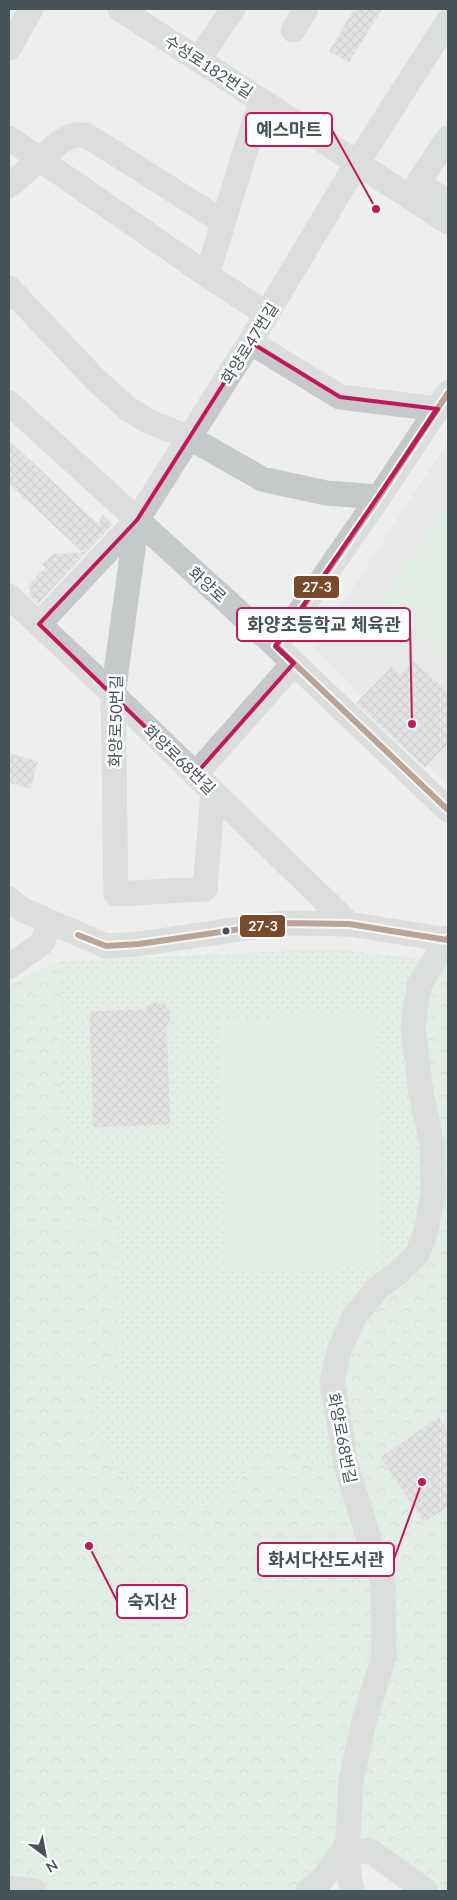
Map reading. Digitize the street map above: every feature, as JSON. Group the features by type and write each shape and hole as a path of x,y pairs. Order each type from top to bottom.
{"street":[{"path":"11,39 31,9"},
{"name":"수성로182번길","path":"120,9 448,222"},
{"path":"198,60 232,9"},
{"path":"293,30 306,9"},
{"name":"화양로47번길","path":"138,520 250,342 357,163 446,29"},
{"path":"206,275 261,100"},
{"path":"9,186 60,142 74,135 86,135 223,222"},
{"path":"9,138 206,275 267,314"},
{"path":"448,138 418,183 448,203"},
{"path":"9,288 95,379 127,408 148,421 190,438 262,479 326,493 379,497"},
{"path":"250,342 340,397 443,401"},
{"path":"195,775 285,655 379,497 443,401"},
{"name":"화양로","path":"9,403 285,655 448,810"},
{"path":"39,624 138,520"},
{"name":"화양로50번길","path":"138,520 112,694 116,894 205,889 213,792"},
{"name":"화양로68번길","path":"9,596 349,924"},
{"name":"화양로68번길","path":"9,899 23,910 78,936 106,946 139,944 281,923 349,924 448,939 419,986 413,1026 421,1093 432,1143 433,1194 426,1231 418,1253 379,1287 355,1315 339,1351 332,1381 347,1469 383,1583 385,1631 384,1656 364,1721 351,1781 348,1840 345,1849"},
{"path":"9,967 42,942 50,923"},
{"path":"308,1891 322,1881 345,1849"},
{"path":"345,1849 352,1891"},
{"path":"345,1849 372,1852 426,1891"},
{"path":"9,1888 34,1891"}],"highlighted area":[{"path":"250,342 340,397 438,409 276,646 294,663 195,775 39,624 137,520"}],"shaded area":[{"path":"448,442 448,786 314,647"}],"green space":[{"path":"448,503 448,661 381,601"},
{"path":"335,949 431,960 416,985 427,1144 422,1231 337,1348 342,1461 311,1467 289,1449 253,1455 234,1492 207,1509 177,1508 147,1497 118,1473 93,1429 94,1384 120,1382 113,1202 79,1174 67,1139 58,1070 61,961"},
{"path":"61,961 58,1070 79,1174 113,1202 120,1382 234,1492 253,1455 290,1449 311,1467 416,985 448,962 448,1891 443,1891 381,1842 357,1839 292,1891 9,1891 9,984"},
{"path":"376,1015 382,1266 226,1271 219,1020"}],"building":[{"path":"354,9 382,9 349,63 329,51"},
{"path":"9,440 98,524 103,514 113,524 38,604 28,594 31,590 27,587 45,567 42,564 52,554 82,552 9,484"},
{"path":"414,660 448,692 448,744 425,768 356,703 392,666 400,674"},
{"path":"9,753 38,761 31,789 9,783"},
{"path":"150,1003 165,1004 172,1017 167,1027 171,1125 93,1128 89,1011 144,1009"},
{"path":"439,1417 448,1431 448,1507 424,1523 380,1457"}],"transit line":[{"name":"27-3","path":"448,393 276,646 448,810"},
{"name":"27-3","path":"78,935 106,946 139,944 281,923 349,924 447,940 448,938"}],"place":[{"name":"예스마트","path":"376,209"},
{"name":"화양초등학교 체육관","path":"412,724"},
{"name":"화서다산도서관","path":"422,1482"},
{"name":"숙지산","path":"89,1546"}]}
